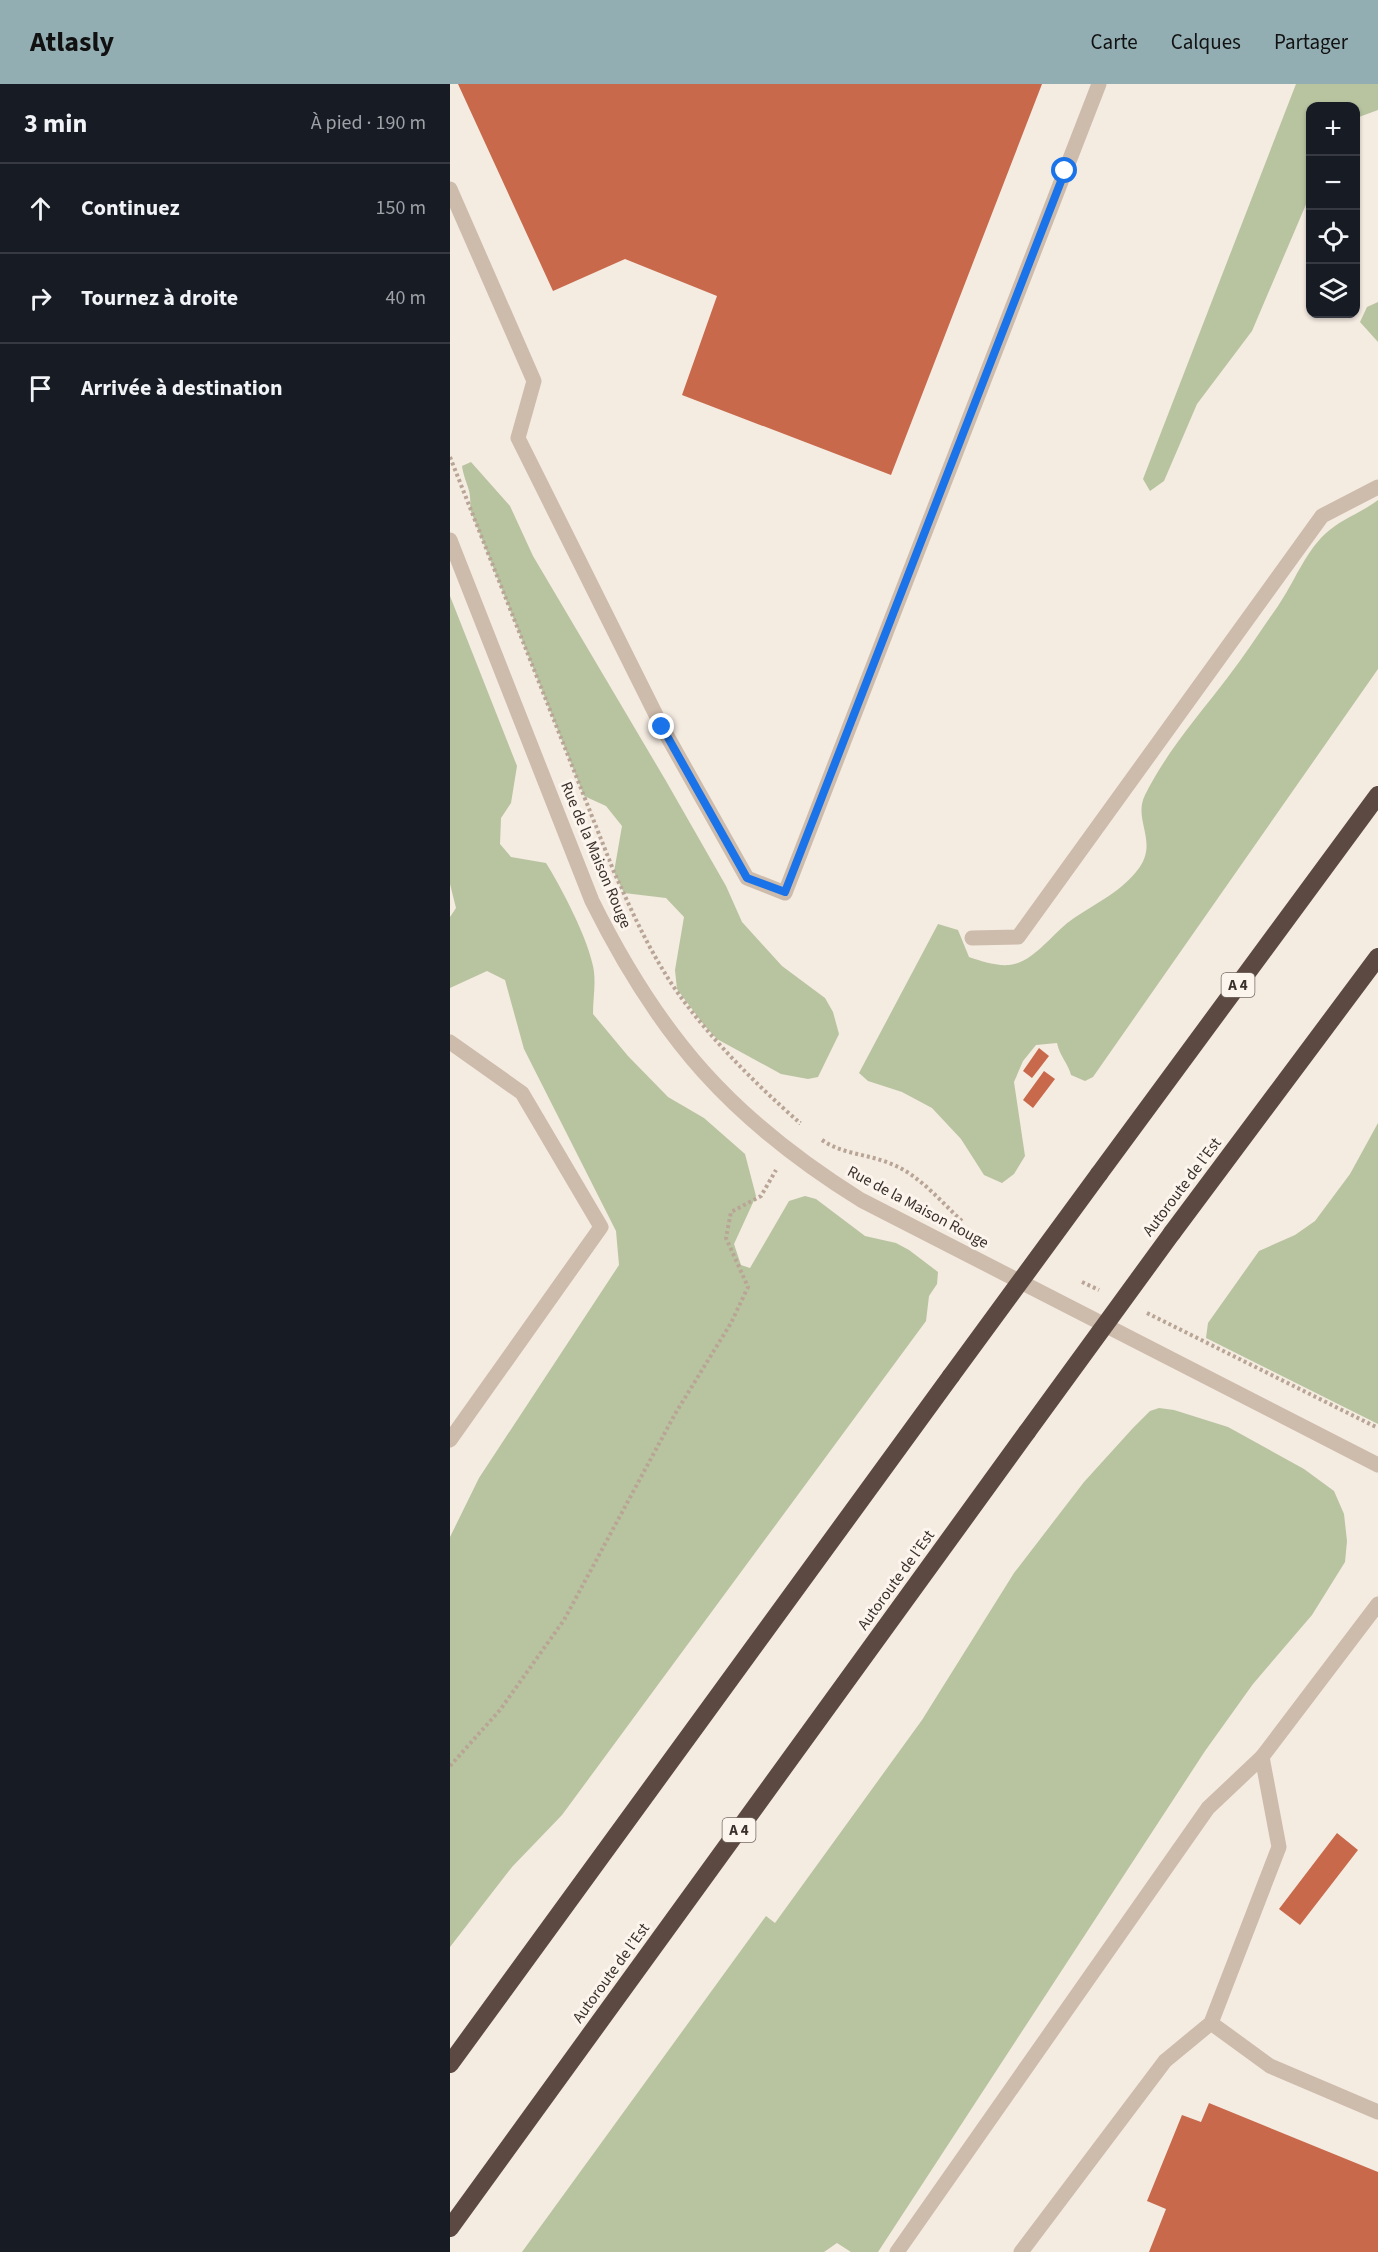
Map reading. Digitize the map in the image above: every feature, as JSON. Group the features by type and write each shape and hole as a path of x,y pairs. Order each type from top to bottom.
{"highway":[{"name":"A 4","path":"450,2064 1378,795"},
{"name":"Autoroute de l’Est","path":"450,2229 1172,1233 1378,957"}],"street":[{"path":"450,189 534,381 519,438 662,727 747,878 785,892 1099,84"},
{"path":"972,938 1018,937 1322,516 1378,487"},
{"name":"Rue de la Maison Rouge","path":"450,540 592,901 619,954 647,1001 677,1043 720,1090 787,1151 861,1200 1378,1465"},
{"path":"450,1042 522,1093 601,1227 450,1440"},
{"path":"897,2252 1208,1808 1262,1757 1378,1604"},
{"path":"1021,2252 1165,2061 1211,2023 1279,1847 1262,1757"},
{"path":"1211,2023 1270,2066 1378,2112"}],"path":[{"path":"450,457 614,872 664,972 704,1025 743,1068 807,1130"},
{"path":"816,1136 834,1149 892,1164 924,1185 969,1227"},
{"path":"450,1766 500,1710 564,1620 675,1414 730,1323 747,1287 726,1238 731,1212 761,1196"},
{"path":"1080,1281 1101,1291"},
{"path":"1143,1311 1378,1428"}],"green space":[{"path":"1296,84 1378,84 1378,110 1360,117 1360,102 1306,102 1306,204 1252,331 1197,404 1164,481 1150,491 1143,479"},
{"path":"1378,302 1378,342 1360,322 1367,307"},
{"path":"471,462 510,506 533,556 726,886 742,922 782,966 825,998 833,1012 839,1034 818,1077 808,1079 781,1074 717,1039 677,989 675,970 684,917 666,898 624,893 614,872 622,826 606,806 584,796 470,509 469,491 462,466"},
{"path":"1378,500 1378,669 1093,1077 1085,1081 1071,1075 1057,1043 1036,1045 1023,1061 1014,1082 1025,1156 1014,1174 1002,1183 984,1175 961,1139 932,1108 902,1092 868,1081 859,1073 938,924 958,930 969,957 999,965 1018,963 1034,954 1070,921 1129,880 1143,861 1146,851 1142,805 1163,763 1247,651 1318,542 1338,524"},
{"path":"450,596 517,766 511,803 501,818 500,844 511,857 546,863 559,885 579,925 592,962 595,981 593,1014 628,1056 668,1097 704,1118 745,1154 756,1196 734,1244 741,1265 750,1268 789,1201 805,1196 816,1199 865,1236 896,1243 938,1272 937,1284 929,1296 926,1321 562,1815 512,1867 450,1947 450,1537 479,1478 619,1265 616,1231 524,1049 505,980 487,971 450,988 450,917 456,908 450,884"},
{"path":"1378,1123 1378,1424 1206,1338 1208,1323 1259,1251 1295,1235 1315,1221 1350,1174"},
{"path":"1159,1408 1174,1410 1228,1427 1304,1469 1334,1491 1344,1514 1347,1541 1345,1562 1312,1615 1253,1684 1205,1751 878,2252 851,2252 837,2243 824,2252 522,2252 766,1916 775,1923 922,1720 1014,1573 1084,1482 1150,1411"}],"building":[{"path":"458,84 1042,84 891,475 682,395 717,296 625,259 553,291"},
{"path":"1039,1048 1049,1056 1032,1078 1023,1071"},
{"path":"1044,1071 1055,1079 1033,1108 1023,1100"},
{"path":"1337,1833 1358,1850 1300,1925 1279,1909"},
{"path":"1209,2103 1378,2172 1378,2252 1149,2252 1166,2209 1147,2201 1182,2115 1201,2122"}],"route":[{"path":"662,727 747,878 785,892 1065,171"}]}
